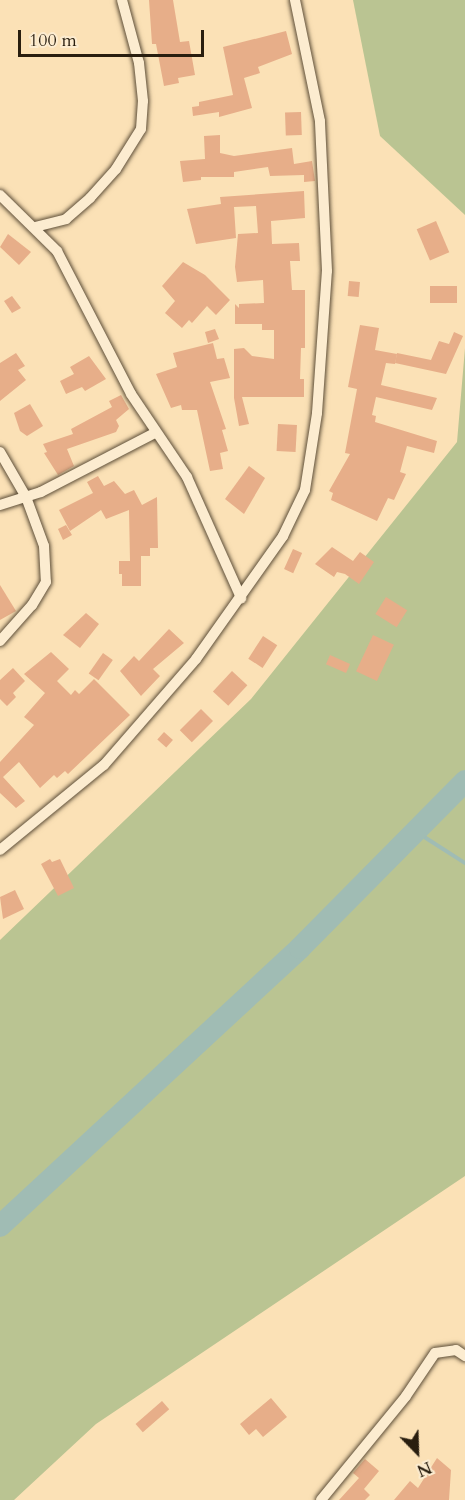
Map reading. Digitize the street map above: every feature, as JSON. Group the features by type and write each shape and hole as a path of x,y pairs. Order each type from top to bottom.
{"street":[{"path":"35,227 66,219 90,198 116,169 141,129 143,101 139,63 122,0"},
{"path":"0,850 104,765 196,659 283,536 305,490 321,380 327,271 321,143 295,0"},
{"path":"0,195 35,227 57,252 155,433 187,477 241,598"},
{"path":"0,505 26,497 155,433"},
{"path":"0,452 26,497 44,546 46,582 32,605 0,641"},
{"path":"321,1500 406,1396 435,1353 456,1350 465,1356"}],"green space":[{"path":"353,0 465,0 465,215 380,136"},
{"path":"465,348 465,1176 96,1424 14,1500 0,1500 0,940 251,699 457,442"}],"building":[{"path":"149,0 173,0 180,42 189,41 195,75 178,78 179,83 164,86 156,44 152,44"},
{"path":"286,31 292,54 258,67 260,73 244,78 252,108 219,117 219,112 193,116 192,107 199,106 199,102 233,95 223,47"},
{"path":"301,112 302,135 286,136 285,113"},
{"path":"220,135 220,153 234,156 292,148 294,164 312,161 315,181 304,182 304,175 270,176 268,167 234,172 234,177 201,177 201,180 183,182 180,161 205,159 204,136"},
{"path":"304,191 305,218 271,221 272,244 299,243 300,261 290,261 292,290 305,290 305,348 301,348 300,379 304,379 304,397 242,397 249,424 239,426 234,398 234,349 244,348 252,356 274,359 274,330 262,330 262,324 235,324 235,304 239,308 239,304 264,303 263,280 237,282 235,267 238,234 258,233 256,206 234,207 236,238 196,244 187,209 221,204 220,197"},
{"path":"436,221 449,252 430,261 417,229"},
{"path":"8,234 31,252 19,265 0,247"},
{"path":"183,262 205,275 230,300 216,315 207,306 192,323 189,320 182,328 165,313 175,301 162,286"},
{"path":"349,281 360,282 359,297 348,296"},
{"path":"430,286 457,286 457,303 430,303"},
{"path":"12,296 21,308 12,313 4,301"},
{"path":"360,325 379,328 375,350 397,354 395,364 386,363 381,385 437,398 432,410 376,397 372,415 376,416 375,422 437,441 434,453 407,446 400,472 406,474 394,500 388,498 377,521 331,500 333,493 329,491 350,454 345,453 357,389 348,387"},
{"path":"215,329 219,339 208,343 205,332"},
{"path":"454,332 463,336 446,374 395,363 397,353 431,360 439,341 449,344"},
{"path":"213,343 217,359 224,358 230,378 210,382 226,429 222,430 228,451 220,453 223,469 210,471 197,410 182,410 181,405 171,408 156,374 177,367 173,353"},
{"path":"16,353 25,366 18,370 26,380 0,401 0,363"},
{"path":"89,356 106,379 85,391 82,387 66,394 60,381 74,374 70,367"},
{"path":"121,395 129,409 116,420 119,426 116,432 67,449 74,466 58,475 44,453 47,452 43,444 73,434 71,429 112,407 109,401"},
{"path":"30,404 43,426 27,436 20,431 14,413"},
{"path":"278,424 297,425 296,452 277,451"},
{"path":"249,466 265,478 244,514 225,499"},
{"path":"98,476 104,486 114,481 125,494 134,490 142,505 157,497 158,548 150,548 150,556 141,556 141,586 122,586 122,574 119,574 119,561 130,561 129,510 106,519 101,510 70,531 59,510 93,493 87,482"},
{"path":"66,525 72,535 63,540 58,529"},
{"path":"332,547 353,561 360,552 374,562 359,584 345,574 337,572 334,577 315,564"},
{"path":"293,549 302,553 293,573 284,569"},
{"path":"0,585 16,611 0,620"},
{"path":"386,597 407,610 397,627 375,614"},
{"path":"86,613 99,624 80,648 63,635"},
{"path":"169,629 184,643 153,669 160,676 141,696 120,671 134,656 139,661"},
{"path":"373,635 394,645 377,681 356,671"},
{"path":"263,636 277,645 263,668 248,659"},
{"path":"51,652 69,669 57,681 71,695 75,690 79,694 94,679 130,715 68,774 65,771 57,778 54,775 40,788 19,762 3,777 25,801 16,808 0,793 0,762 34,725 24,717 45,693 24,674"},
{"path":"103,653 113,660 98,680 89,673"},
{"path":"330,655 350,664 346,673 326,664"},
{"path":"13,668 25,681 13,693 16,697 7,706 0,699 0,680"},
{"path":"232,671 247,685 228,706 213,691"},
{"path":"201,709 213,721 192,742 180,730"},
{"path":"164,732 173,740 166,747 157,739"},
{"path":"50,859 52,862 60,859 74,888 58,896 41,864"},
{"path":"15,890 24,909 3,919 0,897"},
{"path":"271,1398 287,1417 263,1437 256,1429 249,1435 240,1424"},
{"path":"162,1401 169,1409 143,1432 136,1424"},
{"path":"437,1458 451,1470 449,1500 394,1500 410,1481 418,1488"},
{"path":"365,1459 379,1471 364,1489 370,1495 365,1500 339,1500 359,1478 353,1473"}],"waterway":[{"path":"0,1226 300,948 465,781"},
{"path":"418,833 465,863"}]}
